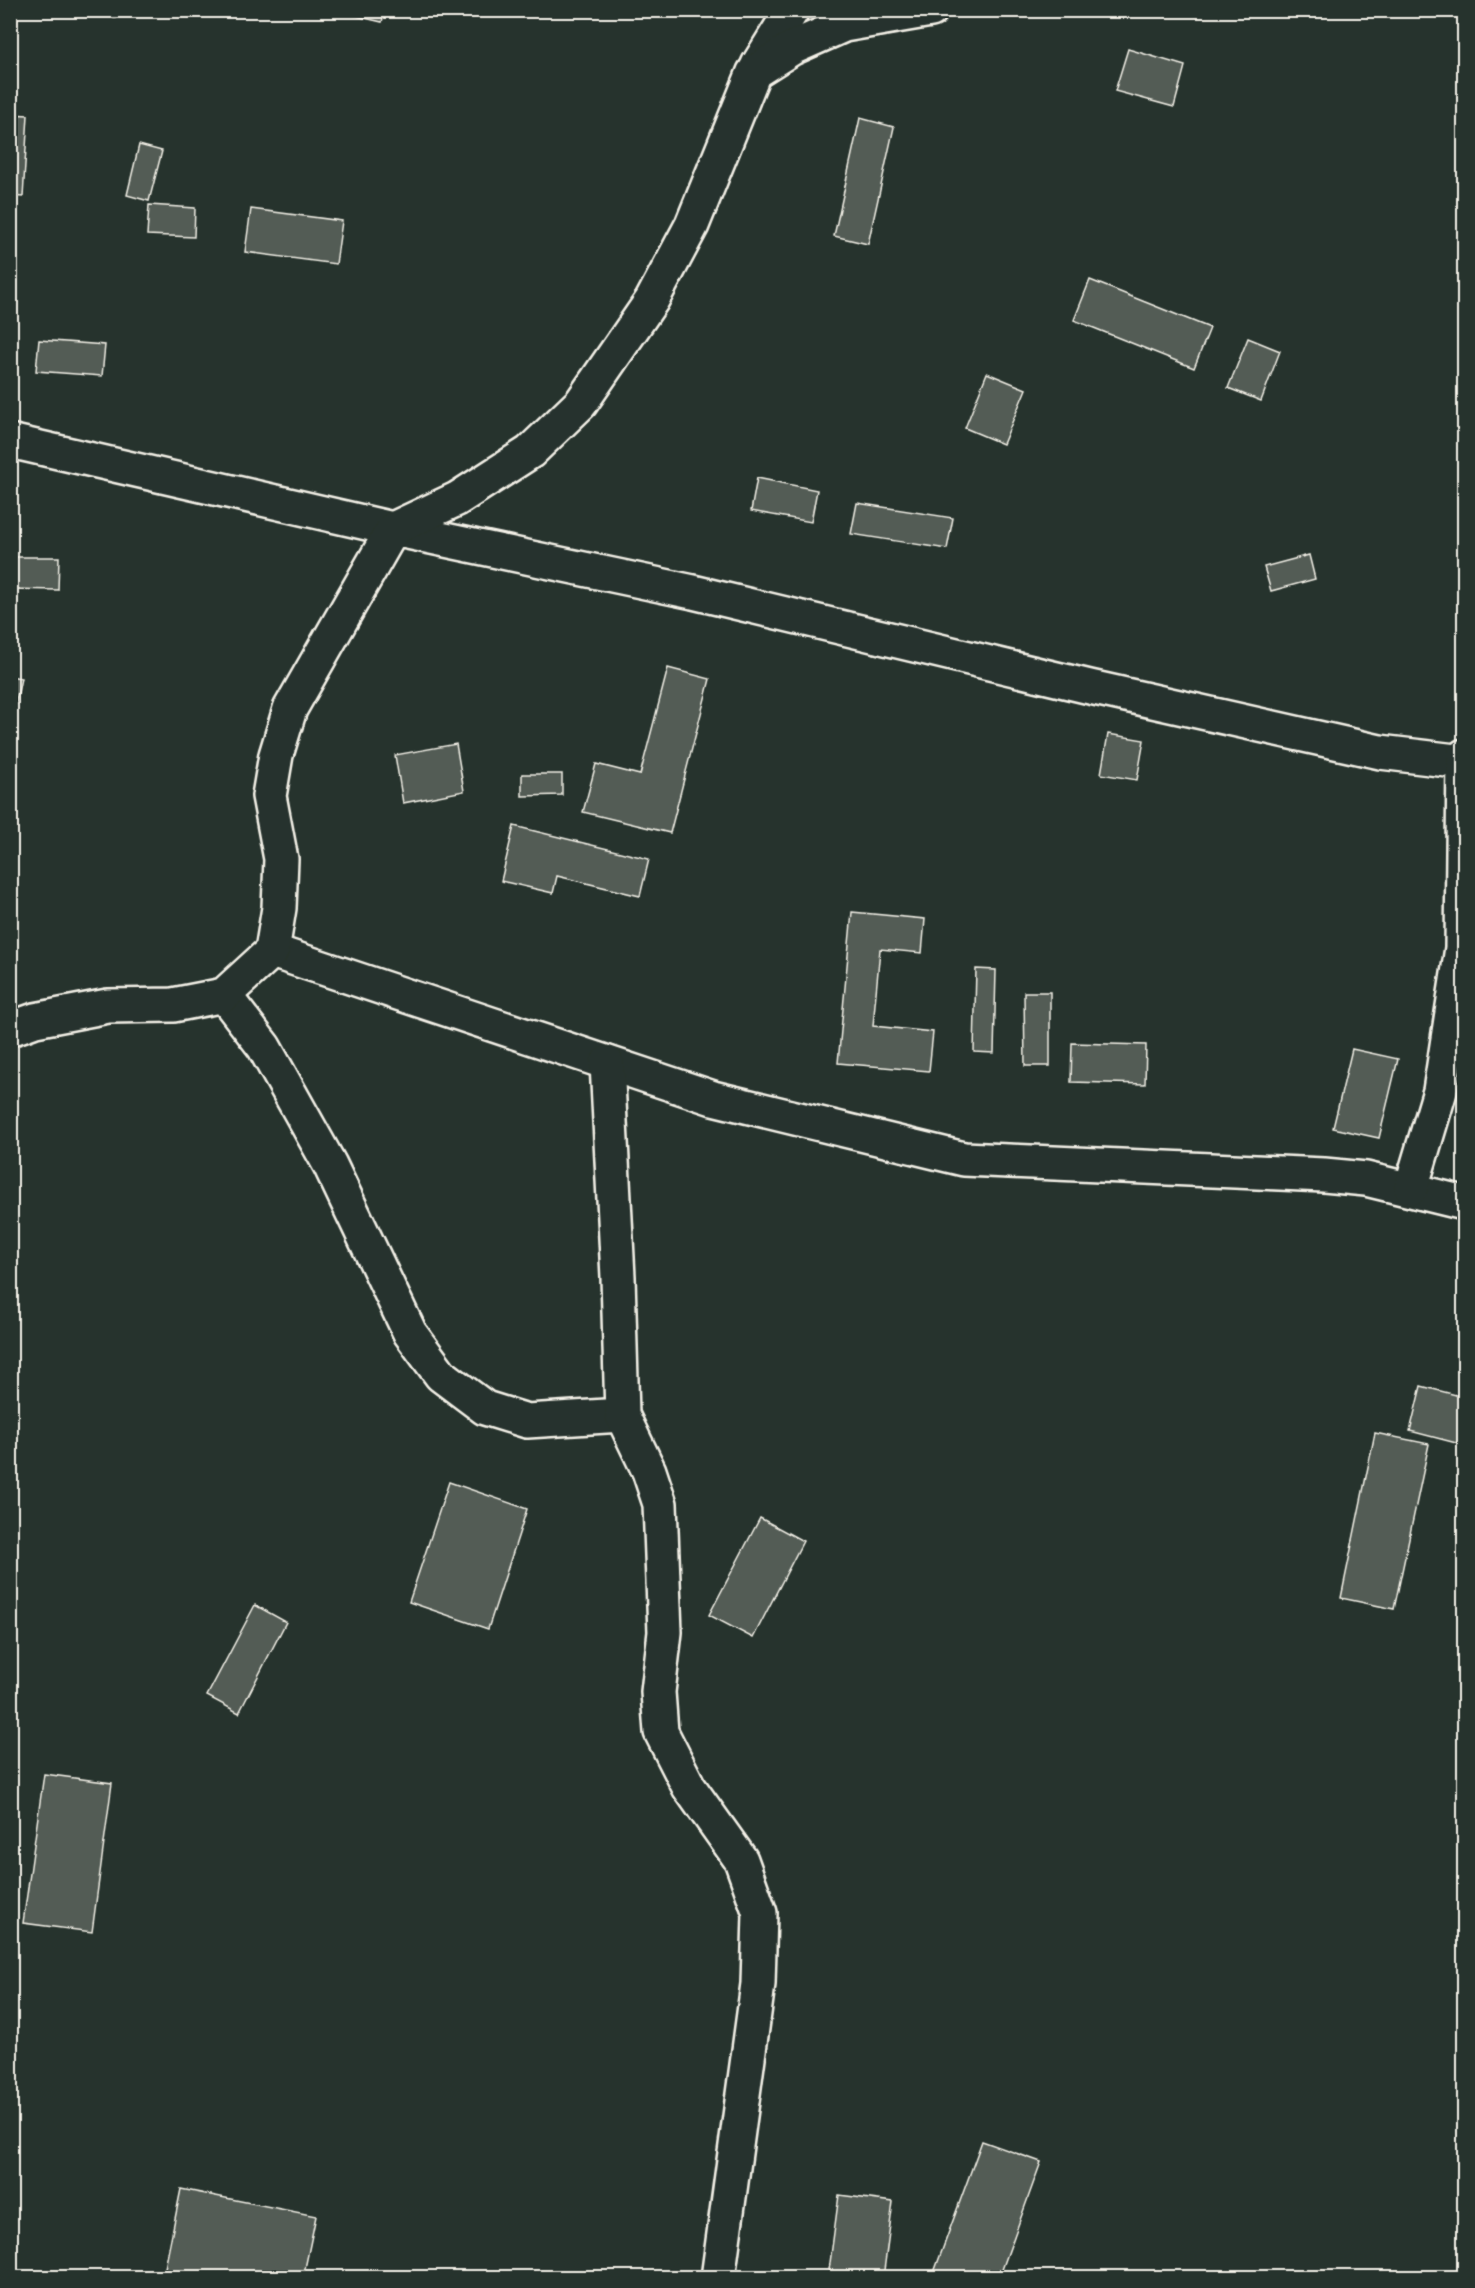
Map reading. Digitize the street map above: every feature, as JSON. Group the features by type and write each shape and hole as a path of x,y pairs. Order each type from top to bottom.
{"street":[{"path":"10,1029 36,1020 108,1006 173,1005 224,995 272,951 279,908 280,859 269,796 276,755 290,709 393,529 457,499 530,452 581,403 652,300 692,225 754,72 792,10"},
{"path":"754,72 792,48 844,25 931,10"},
{"path":"10,441 393,529 693,592 1089,687 1380,752 1464,760 1461,958 1440,1091 1412,1188"},
{"path":"272,951 713,1098 964,1160 1324,1175 1366,1179 1412,1188 1464,1203"},
{"path":"224,995 269,1057 330,1164 410,1334 441,1375 485,1408 527,1421 622,1415"},
{"path":"607,1063 618,1277 622,1415 649,1471 660,1504 665,1632 658,1692 662,1732 689,1787 741,1860 760,1913 758,1984 718,2277"}],"building":[{"path":"70,10 117,10 116,18"},
{"path":"331,10 385,10 382,22"},
{"path":"1128,49 1185,66 1174,107 1115,91"},
{"path":"10,114 28,115 23,197 10,196"},
{"path":"860,118 894,127 868,244 834,236"},
{"path":"139,145 162,151 149,201 127,195"},
{"path":"149,205 195,208 194,237 147,235"},
{"path":"251,209 342,221 336,264 245,252"},
{"path":"1090,280 1210,328 1194,368 1074,320"},
{"path":"1248,338 1280,351 1261,401 1228,388"},
{"path":"39,340 105,345 102,376 36,371"},
{"path":"987,373 1026,389 1003,444 965,428"},
{"path":"757,478 817,490 811,522 751,511"},
{"path":"857,503 953,518 947,549 851,534"},
{"path":"1309,555 1315,579 1271,591 1264,567"},
{"path":"10,557 59,557 58,590 10,589"},
{"path":"668,668 710,679 670,833 583,812 596,764 640,775"},
{"path":"10,676 21,678 13,717 10,717"},
{"path":"1108,734 1144,740 1137,780 1101,774"},
{"path":"456,744 464,791 403,803 395,755"},
{"path":"522,774 562,774 562,795 522,796"},
{"path":"514,826 649,859 640,896 557,876 553,893 501,881"},
{"path":"852,912 925,919 922,953 880,949 873,1026 933,1032 929,1071 838,1063"},
{"path":"976,969 996,970 994,1053 974,1052"},
{"path":"1024,992 1050,992 1050,1066 1025,1066"},
{"path":"1072,1043 1146,1045 1145,1084 1071,1082"},
{"path":"1352,1049 1398,1059 1379,1138 1333,1128"},
{"path":"1421,1386 1464,1397 1464,1445 1410,1431"},
{"path":"1375,1433 1429,1444 1394,1609 1341,1598"},
{"path":"449,1482 527,1509 488,1629 409,1602"},
{"path":"760,1518 803,1541 753,1638 709,1615"},
{"path":"255,1605 286,1622 239,1713 207,1696"},
{"path":"44,1774 112,1783 92,1932 23,1923"},
{"path":"982,2141 1041,2162 999,2278 932,2278"},
{"path":"181,2189 316,2216 303,2278 163,2278"},
{"path":"839,2195 893,2202 883,2278 828,2278"}]}
